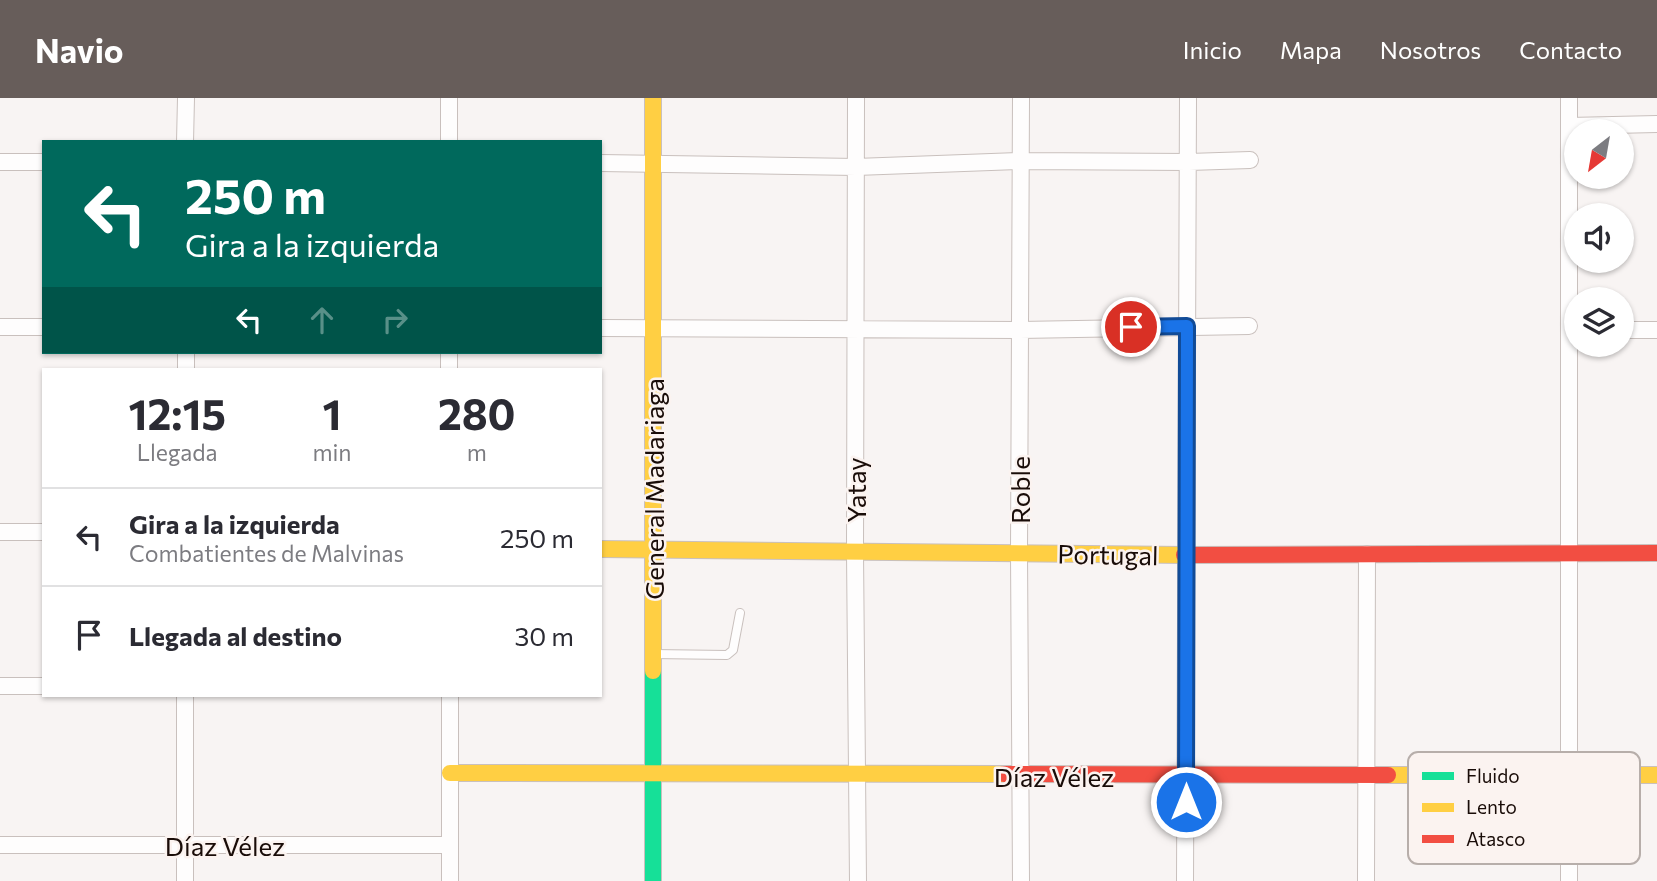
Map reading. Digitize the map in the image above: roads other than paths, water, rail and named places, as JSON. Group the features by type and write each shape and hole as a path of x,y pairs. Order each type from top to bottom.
{"street":[{"path":"185,140 186,98"},
{"path":"449,98 449,140"},
{"name":"General Madariaga","path":"653,98 653,881"},
{"name":"Yatay","path":"856,98 855,553 858,881"},
{"name":"Roble","path":"1021,98 1021,881"},
{"path":"1185,881 1188,98"},
{"path":"1569,98 1569,119"},
{"path":"1634,125 1657,124"},
{"path":"602,163 856,167 1021,161 1250,160"},
{"path":"0,162 42,162"},
{"path":"1570,189 1572,287"},
{"path":"602,328 1020,330 1249,326"},
{"path":"0,327 42,327"},
{"path":"1634,330 1657,330"},
{"path":"1569,752 1568,554 1572,357"},
{"path":"0,532 42,532"},
{"name":"Portugal","path":"602,549 1188,555 1657,552"},
{"path":"1366,881 1367,554"},
{"path":"0,686 42,686"},
{"path":"185,697 185,881"},
{"path":"450,697 450,881"},
{"name":"Díaz Vélez","path":"450,773 1408,776"},
{"name":"Díaz Vélez","path":"0,845 449,845"}],"lane":[{"path":"653,654 727,655 733,650 740,613"}]}
